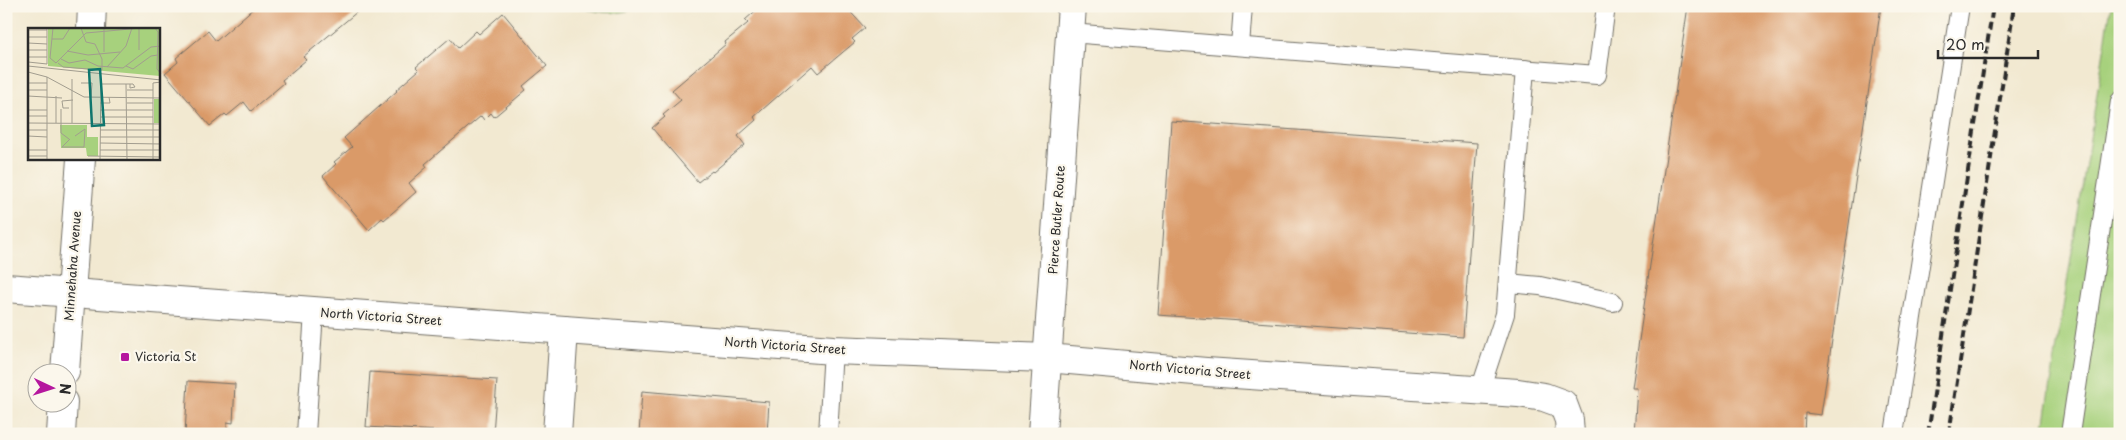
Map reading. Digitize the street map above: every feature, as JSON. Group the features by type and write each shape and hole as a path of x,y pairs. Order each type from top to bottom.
{"street":[{"path":"91,28 92,6"},
{"name":"Pierce Butler Route","path":"1042,434 1072,6"},
{"name":"Minnehaha Avenue","path":"67,362 81,160"},
{"name":"North Victoria Street","path":"6,288 833,350 1047,358 1206,372 1480,390 1544,396 1564,404 1569,420 1570,434"},
{"path":"557,434 564,330"},
{"path":"61,434 62,412"}],"lane":[{"path":"1240,46 1243,6"},
{"path":"1070,33 1596,75 1606,6"},
{"path":"1894,434 1960,6"},
{"path":"1480,390 1505,314 1525,69"},
{"path":"2070,434 2120,101"},
{"path":"1508,283 1540,286 1613,302"},
{"path":"306,434 314,312"},
{"path":"828,434 833,350"}],"green space":[{"path":"574,6 641,6 624,11 600,12"},
{"path":"2111,6 2120,6 2120,434 2043,434"}],"building":[{"path":"256,6 364,6 303,57 306,60 282,80 284,83 251,111 244,102 227,116 225,114 210,126 165,73 178,62 176,58 208,31 216,41"},
{"path":"761,6 845,6 865,28 852,39 855,42 818,73 812,66 754,117 756,120 738,136 745,145 698,182 652,128 665,117 663,115 681,100 672,90 726,44 725,42 748,23 745,20"},
{"path":"1688,6 1881,6 1821,415 1805,413 1804,434 1634,434 1637,388 1632,388"},
{"path":"503,13 547,66 523,86 526,90 494,117 491,113 484,120 481,116 425,164 427,167 409,183 416,192 384,220 382,218 369,230 323,176 336,164 334,162 352,147 344,138 419,70 416,67 450,38 458,48 476,31 479,34"},
{"path":"1171,121 1477,143 1463,337 1158,315"},
{"path":"370,372 497,380 493,434 366,427"},
{"path":"188,381 235,384 233,423 227,422 227,434 185,434"},
{"path":"642,391 769,402 767,434 639,434"}],"railway":[{"path":"1928,434 1993,6"},
{"path":"1949,434 2014,6"}],"place":[{"name":"Victoria St","path":"125,357"}]}
